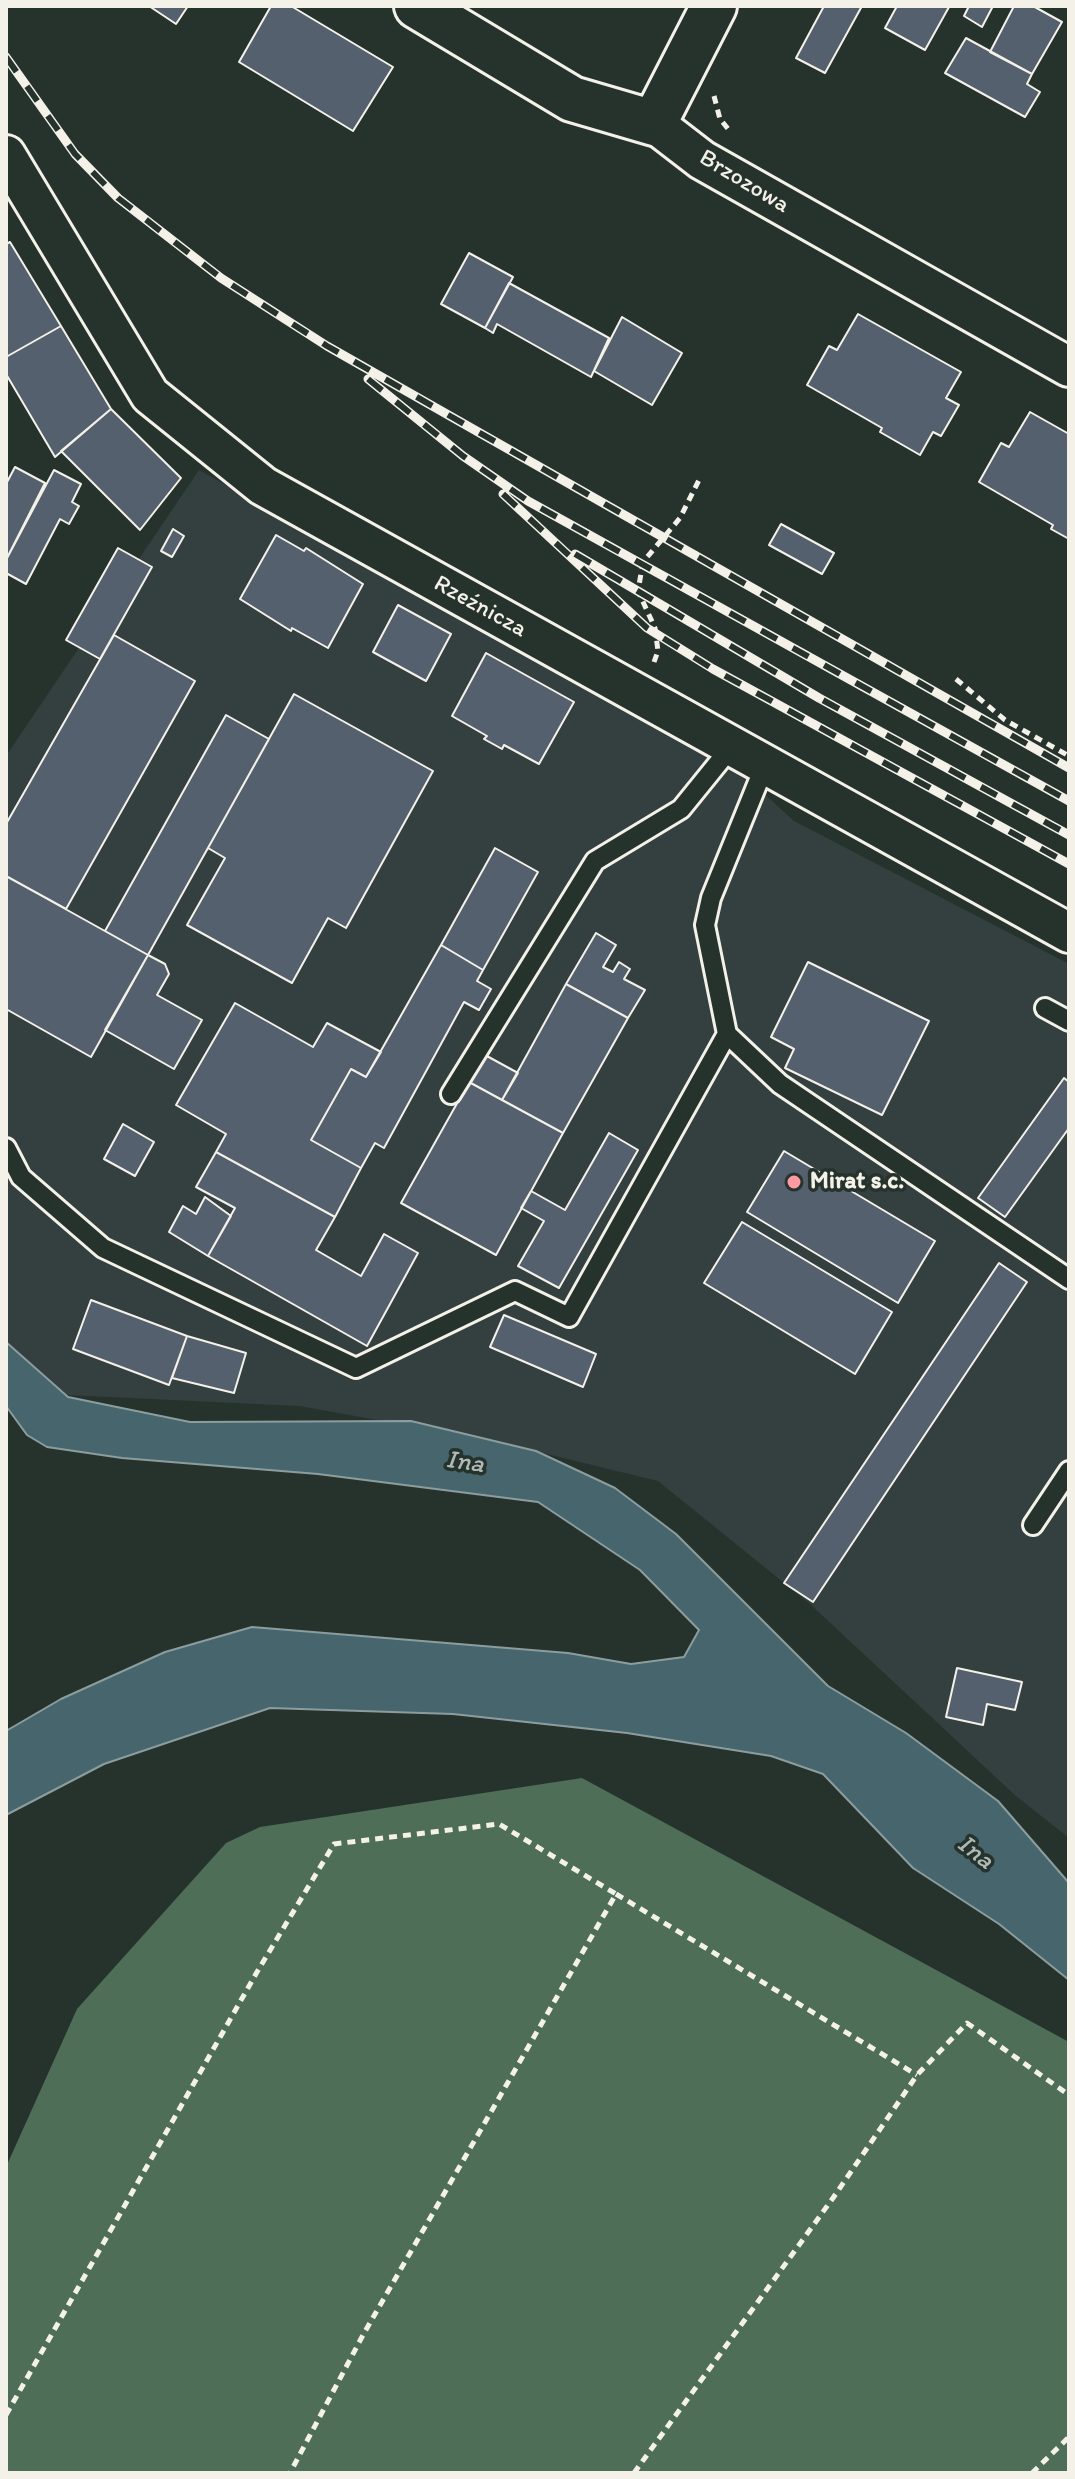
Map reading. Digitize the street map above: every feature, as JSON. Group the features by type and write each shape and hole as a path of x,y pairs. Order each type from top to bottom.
{"street":[{"name":"Brzozowa","path":"417,6 572,99 654,123 702,160 1069,367"},
{"path":"654,123 714,6"},
{"name":"Rzeźnicza","path":"6,155 150,395 263,486 1069,933"}],"lane":[{"path":"451,1094 595,861 681,809 732,746"},
{"path":"765,765 711,898 705,925 727,1034 780,1084 1069,1279"},
{"path":"1045,1008 1069,1021"},
{"path":"6,1148 21,1177 103,1248 356,1368 515,1291 569,1317 727,1034"},
{"path":"1033,1525 1069,1471"}],"path":[{"path":"643,697 658,651 655,628 638,591 643,562 680,518 700,478"},
{"path":"956,679 1005,720 1069,756"},
{"path":"6,2415 257,1972 334,1844 499,1824 917,2075"},
{"path":"290,2473 363,2335 616,1894"},
{"path":"634,2473 833,2198 917,2075 967,2023 1069,2095"},
{"path":"1032,2473 1069,2437"}],"shaded area":[{"path":"199,470 738,770 794,821 1069,964 1069,1838 1016,1796 809,1603 658,1481 498,1442 300,1406 24,1393 6,1361 6,756"}],"green space":[{"path":"582,1778 1069,2042 1069,2473 6,2473 6,2167 77,2009 226,1843 260,1827"}],"water":[{"name":"Ina","path":"6,1342 68,1397 190,1422 411,1421 536,1451 615,1488 676,1534 828,1686 906,1733 998,1801 1069,1883 1069,1980 999,1924 913,1868 823,1774 771,1756 627,1733 453,1714 270,1708 104,1764 6,1815 6,1731 61,1699 165,1652 252,1627 568,1653 631,1664 684,1657 699,1630 640,1570 538,1502 318,1474 122,1458 47,1447 27,1435 6,1406"}],"building":[{"path":"149,6 188,6 176,24"},
{"path":"271,6 291,6 393,67 353,131 239,62"},
{"path":"824,6 862,6 825,73 796,58"},
{"path":"897,6 949,7 925,50 885,28"},
{"path":"969,6 993,6 982,27 964,16"},
{"path":"1014,6 1033,6 1062,22 1032,74 990,52"},
{"path":"966,38 1032,74 1027,84 1040,92 1025,117 945,73"},
{"path":"10,242 61,326 6,357 6,244"},
{"path":"469,253 513,277 485,328 441,304"},
{"path":"509,283 609,338 591,377 497,324 493,333 485,328"},
{"path":"858,314 961,372 946,398 959,405 941,436 933,432 920,455 880,432 882,428 807,385 829,346 837,350"},
{"path":"622,317 682,353 652,405 594,371"},
{"path":"61,326 111,409 55,457 6,374 6,357"},
{"path":"111,409 181,478 140,530 61,451"},
{"path":"1030,412 1069,434 1069,539 1051,529 1053,525 979,482 1001,443 1009,447"},
{"path":"15,467 45,483 6,560 6,484"},
{"path":"54,470 81,484 72,502 79,506 69,524 60,519 26,584 6,573 6,560"},
{"path":"781,524 834,553 822,574 769,545"},
{"path":"173,529 184,536 172,557 161,551"},
{"path":"276,535 304,551 306,548 363,584 328,648 292,628 291,631 240,599"},
{"path":"118,548 152,567 100,659 66,640"},
{"path":"398,605 451,634 426,681 373,652"},
{"path":"114,635 195,681 66,909 6,876 6,824"},
{"path":"486,653 574,702 539,764 504,745 502,749 484,739 487,736 452,716"},
{"path":"294,694 433,771 346,928 328,918 292,983 187,925 225,858 208,848"},
{"path":"226,715 269,739 148,955 105,931"},
{"path":"495,848 538,872 483,970 441,945"},
{"path":"6,876 148,955 91,1057 6,1009"},
{"path":"596,933 616,945 603,967 613,972 619,962 630,969 624,979 645,990 628,1018 566,984"},
{"path":"441,945 483,970 477,981 491,989 479,1010 464,1002 384,1148 375,1143 361,1168 311,1140 351,1069 366,1077"},
{"path":"148,955 165,964 169,974 157,995 202,1020 174,1069 105,1030"},
{"path":"808,962 929,1021 882,1115 785,1068 794,1049 771,1037"},
{"path":"566,984 628,1018 563,1133 502,1100"},
{"path":"235,1003 313,1047 327,1023 381,1052 366,1077 351,1069 311,1140 361,1168 335,1217 216,1152 226,1134 176,1105"},
{"path":"485,1055 518,1073 502,1100 469,1082"},
{"path":"1064,1078 1069,1082 1069,1128 1005,1217 978,1198"},
{"path":"469,1082 563,1133 496,1255 401,1203"},
{"path":"123,1124 154,1142 135,1176 104,1159"},
{"path":"609,1133 638,1150 559,1288 518,1266 544,1221 521,1208 531,1191 565,1210"},
{"path":"784,1151 935,1241 898,1303 747,1212"},
{"path":"216,1152 335,1217 316,1250 361,1276 384,1234 418,1253 367,1346 208,1256 235,1208 196,1187"},
{"path":"205,1197 231,1216 208,1256 169,1232 183,1206 196,1214"},
{"path":"742,1222 892,1312 855,1374 704,1283"},
{"path":"999,1263 1027,1282 813,1602 784,1583"},
{"path":"91,1300 187,1336 169,1385 73,1349"},
{"path":"504,1315 596,1354 583,1387 490,1347"},
{"path":"187,1336 246,1353 234,1393 172,1378"},
{"path":"957,1668 1022,1682 1015,1710 987,1704 983,1725 946,1717"}],"railway":[{"path":"6,57 75,154 118,198 221,278 327,346 1069,768"},
{"path":"368,379 463,456 528,501 1069,801"},
{"path":"503,494 647,628 713,669 1069,864"},
{"path":"575,554 819,698 1069,835"}],"place":[{"name":"Mirat s.c.","path":"794,1182"}]}
